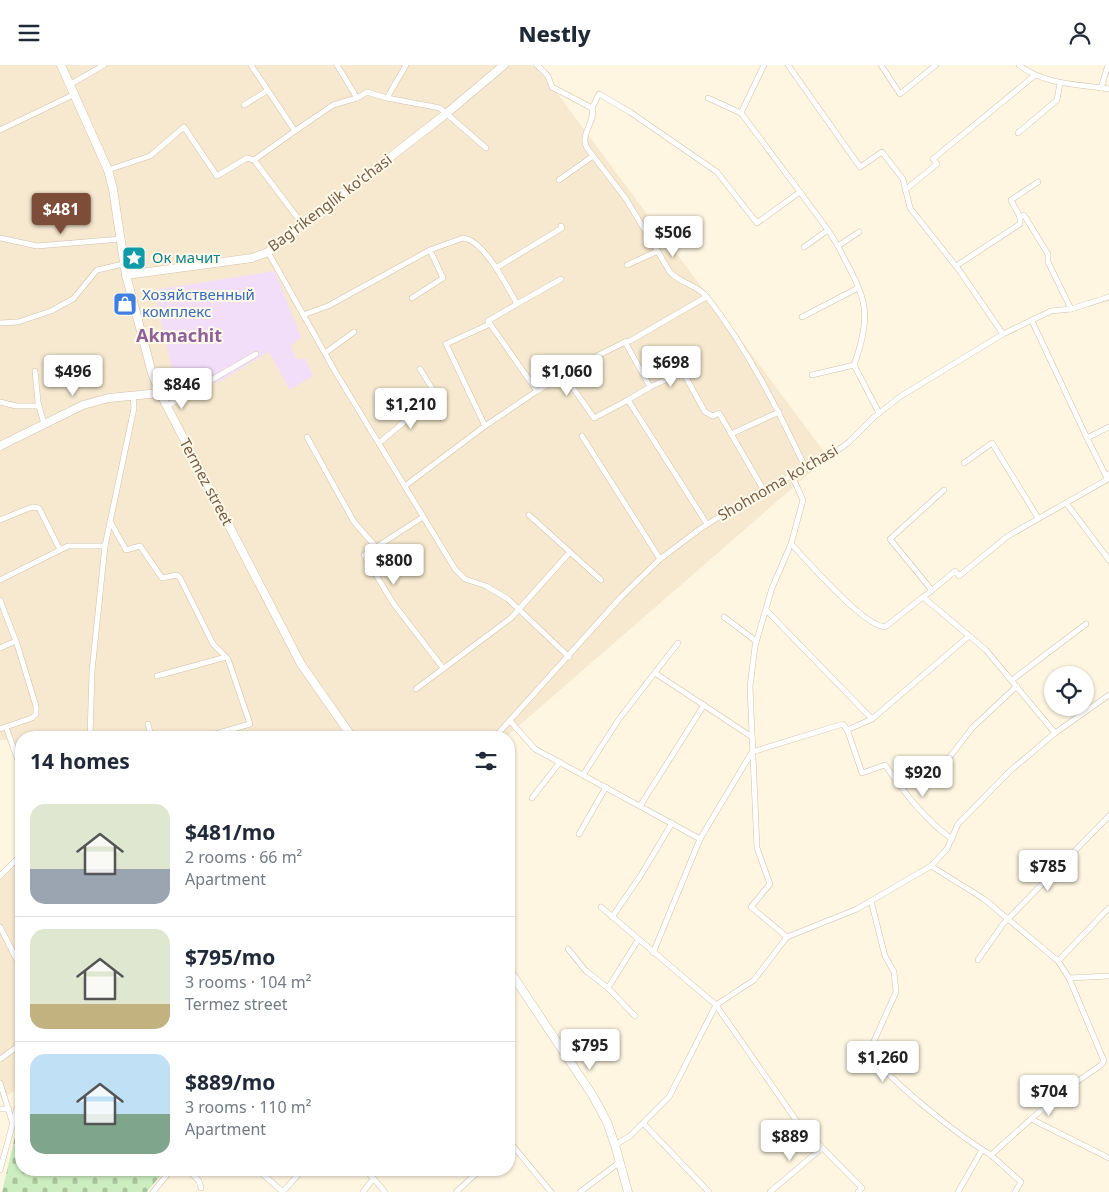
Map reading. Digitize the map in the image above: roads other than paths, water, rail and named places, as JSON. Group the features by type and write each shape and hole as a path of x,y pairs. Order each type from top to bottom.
{"main road":[{"name":"Termez street","path":"61,65 108,170 113,189 126,275 152,373 160,393 302,664 348,731"},
{"name":"Bag'rikenglik ko'chasi","path":"126,275 252,258 268,252 447,113 504,65"},
{"path":"0,446 82,405 109,398 160,393"},
{"path":"515,979 607,1122 628,1192"}],"street":[{"path":"69,85 104,65"},
{"path":"251,65 295,131"},
{"path":"337,65 357,98"},
{"path":"387,98 406,65"},
{"path":"537,65 548,75 552,87 592,108"},
{"path":"741,113 764,65"},
{"path":"788,65 860,167 882,152 903,179 910,208 956,266 1003,334"},
{"path":"880,65 900,94 936,65"},
{"path":"1019,65 1034,75 1060,83 1109,89"},
{"path":"1101,88 1108,65"},
{"path":"905,190 936,164 933,159 1034,75"},
{"path":"1018,133 1057,101 1060,83"},
{"path":"244,105 267,91"},
{"path":"254,160 333,105 357,98 367,92 387,98 440,108 486,148"},
{"path":"800,191 757,223 717,172 630,112 599,94 592,108 592,118 584,140 593,156 626,199 676,279 695,285 706,297 743,350 779,412 806,469"},
{"path":"0,130 73,95"},
{"path":"708,97 741,113 800,191 838,246 858,288 865,308 861,345 854,365 879,413"},
{"path":"108,170 150,156 184,127 217,176 247,158 254,160 303,225"},
{"path":"559,180 593,156"},
{"path":"956,266 1020,224 1020,217 1011,200 1038,182"},
{"path":"1020,217 1024,215 1048,254 1048,262 1071,309"},
{"path":"496,268 540,243 562,228 561,226"},
{"path":"804,247 828,230"},
{"path":"838,246 860,232"},
{"path":"0,238 37,246 121,239"},
{"path":"303,315 328,306 430,250 463,238 469,238 496,268 517,304"},
{"path":"412,298 443,278 430,250"},
{"path":"626,265 658,251"},
{"path":"268,252 325,353 455,569 465,579 486,585 519,609 569,657"},
{"path":"0,323 18,322 51,311 73,299 97,271 124,264"},
{"path":"537,391 488,321 561,279"},
{"path":"802,317 858,288"},
{"path":"405,486 486,426 569,370 625,341 630,341 706,297"},
{"name":"Shohnoma ko'chasi","path":"501,731 621,597 660,559 707,524 763,489 822,461 849,442 879,413 901,396 1003,334 1051,311 1071,309 1109,297"},
{"path":"791,544 851,605 878,626 885,627 955,571 959,576 1008,536 1038,518 1067,504 1108,477 1087,438 1032,321"},
{"path":"486,426 446,344 490,324"},
{"path":"325,353 354,332"},
{"path":"625,341 650,387"},
{"path":"167,406 256,355"},
{"path":"812,375 854,365"},
{"path":"379,443 434,397 435,393 420,369"},
{"path":"35,371 38,405 44,424"},
{"path":"564,375 594,418 650,387 683,372 705,412 713,416 719,413 763,489"},
{"path":"90,731 92,671 105,546 134,408 133,395"},
{"path":"628,400 707,524"},
{"path":"0,402 16,406 38,405"},
{"path":"731,434 779,412"},
{"path":"1087,438 1109,427"},
{"path":"582,436 660,559"},
{"path":"307,437 354,521 376,547"},
{"path":"964,463 992,443 1038,518"},
{"path":"787,937 751,907 770,884 757,848 750,687 756,641 791,544 803,500 792,476"},
{"path":"930,592 930,587 890,539 944,490"},
{"path":"1067,504 1109,560"},
{"path":"0,520 24,510 39,508 60,549"},
{"path":"530,515 601,580"},
{"path":"423,517 364,555 393,603 443,668"},
{"path":"110,521 126,550 140,546 162,578 168,575 177,575 180,578 213,644 226,657 250,724 227,731"},
{"path":"0,580 68,546 105,546"},
{"path":"416,689 497,629 519,609 570,552"},
{"path":"923,597 986,650 1055,733"},
{"path":"0,599 16,641 36,706 36,713 32,718 0,729"},
{"path":"766,610 872,719"},
{"path":"724,617 756,641"},
{"path":"1012,680 1086,624"},
{"path":"847,729 872,719 969,636"},
{"path":"0,648 16,641"},
{"path":"583,775 620,719 678,643"},
{"path":"157,676 226,657"},
{"path":"655,673 752,737"},
{"path":"948,759 973,727 1017,686"},
{"path":"615,1145 630,1135 670,1097 716,1005 754,980 787,937 857,909 931,866 947,849 958,825 1010,771 1055,733 1109,695"},
{"path":"640,806 704,705"},
{"path":"511,722 535,749 700,839"},
{"path":"148,724 150,731"},
{"path":"653,953 700,839 752,752 843,724 847,729 862,773 885,765 900,787 936,828 952,839"},
{"path":"6,727 15,752"},
{"path":"532,798 560,762"},
{"path":"579,834 606,787"},
{"path":"978,960 1008,919 1109,816"},
{"path":"612,917 641,875 672,823"},
{"path":"0,876 15,861"},
{"path":"931,866 984,899 1058,961 1069,977 1078,1004 1104,1055 1104,1061 1101,1065 1065,1090 991,1155"},
{"path":"871,901 885,956 894,972 896,992 874,1039 870,1050 872,1055 882,1068 934,1114 991,1155 1021,1182 1015,1192"},
{"path":"601,907 716,1005 753,1055 798,1123 860,1190 868,1192"},
{"path":"1058,961 1109,908"},
{"path":"0,927 15,956"},
{"path":"608,988 638,940"},
{"path":"568,949 586,971 608,988 634,1016"},
{"path":"1069,977 1109,976"},
{"path":"0,1059 15,1048"},
{"path":"0,1083 13,1122"},
{"path":"0,1109 9,1109"},
{"path":"0,1170 15,1115"},
{"path":"1031,1119 1109,1158"},
{"path":"643,1123 709,1192"},
{"path":"770,1192 822,1148"},
{"path":"515,1150 551,1192"},
{"path":"959,1192 982,1150"},
{"path":"580,1192 620,1162"},
{"path":"153,1192 166,1176"},
{"path":"194,1176 199,1181 201,1188"},
{"path":"265,1176 283,1192 297,1176"},
{"path":"371,1176 385,1192"},
{"path":"456,1192 473,1176"},
{"path":"363,1192 374,1179"}],"place":[{"name":"Ок мачит","path":"134,258"},
{"name":"Хозяйственный комплекс","path":"125,304"}],"district":[{"name":"Akmachit","path":"179,336"}]}
